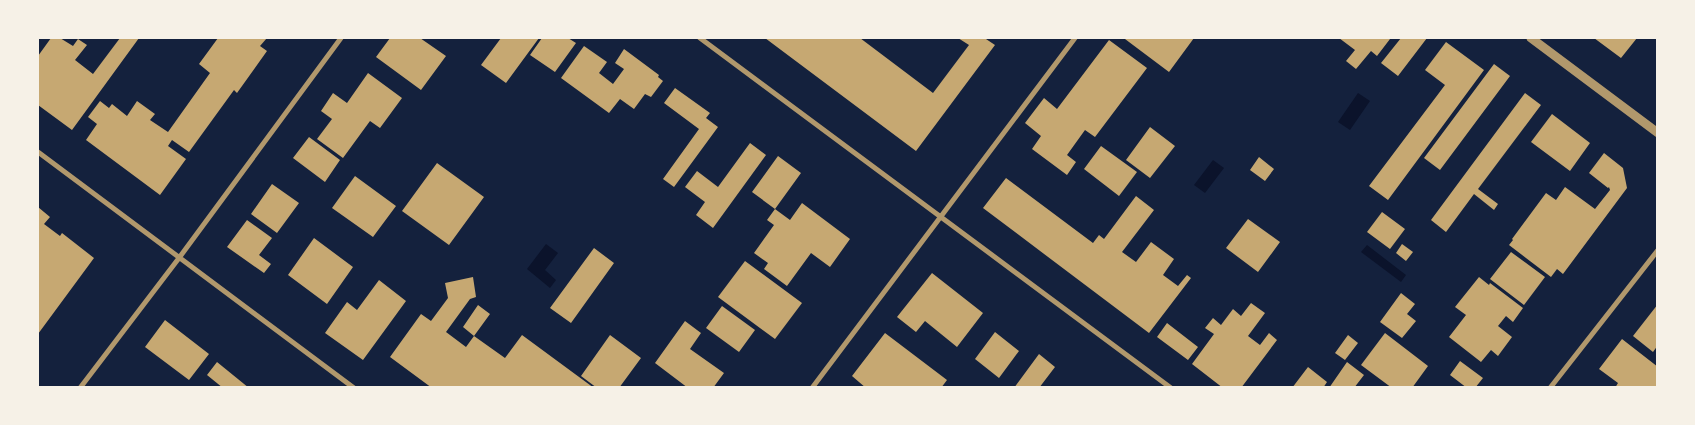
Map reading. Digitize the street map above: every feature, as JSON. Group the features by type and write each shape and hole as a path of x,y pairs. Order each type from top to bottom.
{"street":[{"path":"80,388 179,258 341,38"},
{"path":"700,38 1171,388"},
{"path":"812,388 1075,38"},
{"path":"1530,38 1658,133"},
{"path":"38,152 354,388"},
{"path":"1550,388 1658,250"}],"water":[{"path":"1358,93 1370,101 1350,130 1338,122"},
{"path":"1213,160 1224,168 1205,193 1194,185"},
{"path":"546,244 558,253 545,270 556,280 550,288 527,269"},
{"path":"1367,245 1406,275 1401,282 1361,252"}],"building":[{"path":"51,38 60,38 73,46 78,39 87,45 75,60 93,74 120,38 139,38 72,130 38,105 38,56"},
{"path":"218,38 267,38 260,46 267,51 237,93 234,90 189,152 172,140 168,146 186,159 160,195 86,140 97,124 88,117 100,101 109,108 112,104 127,116 137,101 155,114 150,120 168,132 210,73 199,64"},
{"path":"390,38 420,38 446,56 421,90 376,57"},
{"path":"501,38 539,38 506,83 481,65"},
{"path":"542,38 568,38 576,43 555,72 530,55"},
{"path":"765,38 860,38 933,93 969,45 958,38 987,38 995,45 916,151"},
{"path":"1126,38 1194,38 1169,72"},
{"path":"1339,38 1390,39 1377,56 1371,51 1356,69 1346,61 1355,50"},
{"path":"1401,38 1427,38 1398,76 1381,63"},
{"path":"1594,38 1637,38 1621,58"},
{"path":"1109,40 1147,68 1095,137 1085,130 1067,155 1076,162 1067,175 1032,149 1041,136 1025,123 1044,98 1057,109"},
{"path":"1446,42 1484,70 1388,200 1369,186 1445,85 1425,70"},
{"path":"584,46 607,62 599,73 613,84 624,69 615,63 624,49 659,75 658,77 663,81 651,97 645,94 634,109 620,99 609,113 561,78"},
{"path":"1494,64 1510,76 1440,170 1424,158"},
{"path":"368,73 402,98 380,128 370,121 343,158 317,139 332,119 321,111 333,93 347,103"},
{"path":"675,88 710,113 706,118 718,127 674,187 663,179 699,129 664,103"},
{"path":"1525,93 1541,105 1478,189 1498,204 1494,210 1474,194 1446,232 1431,220"},
{"path":"1552,114 1590,143 1570,171 1531,142"},
{"path":"1150,127 1175,146 1150,178 1126,160"},
{"path":"309,137 340,160 325,182 293,158"},
{"path":"750,143 766,155 713,228 696,215 705,202 685,187 697,171 718,187"},
{"path":"1101,146 1137,172 1119,196 1084,169"},
{"path":"1604,153 1623,168 1627,188 1563,274 1557,269 1551,277 1509,245 1546,193 1556,200 1565,187 1595,209 1610,190 1609,187 1589,173"},
{"path":"778,156 801,173 775,209 752,192"},
{"path":"1259,157 1274,169 1265,181 1250,170"},
{"path":"437,163 484,197 449,245 402,211"},
{"path":"355,176 396,206 373,237 332,208"},
{"path":"1006,178 1093,243 1099,235 1104,239 1136,196 1154,210 1122,252 1136,262 1151,242 1174,259 1163,275 1178,286 1187,275 1191,278 1149,333 983,208"},
{"path":"272,184 299,203 277,233 251,214"},
{"path":"802,203 850,239 830,267 811,253 787,286 764,269 768,263 754,253 774,225 767,220 775,209 790,220"},
{"path":"38,207 50,217 44,224 60,236 62,233 94,258 38,334"},
{"path":"1382,212 1405,229 1390,249 1367,232"},
{"path":"1248,219 1280,242 1258,272 1226,248"},
{"path":"247,220 272,238 259,255 271,264 264,273 227,247"},
{"path":"314,238 353,267 327,304 288,275"},
{"path":"1402,244 1413,252 1406,261 1396,253"},
{"path":"594,248 614,263 571,323 550,308"},
{"path":"1511,252 1545,277 1524,305 1490,279"},
{"path":"745,261 802,303 775,339 718,297"},
{"path":"932,273 983,313 957,347 925,321 916,332 897,317"},
{"path":"473,277 476,297 470,299 446,332 466,347 474,336 505,358 522,335 594,388 432,388 390,357 421,314 431,321 448,298 445,283"},
{"path":"1479,277 1523,308 1513,322 1506,316 1498,326 1512,337 1498,356 1491,350 1481,362 1449,337 1466,315 1455,307"},
{"path":"379,280 406,301 363,360 325,333 347,302 357,310"},
{"path":"1401,293 1415,304 1407,314 1416,321 1402,338 1380,322"},
{"path":"1251,303 1265,313 1248,336 1260,345 1269,333 1277,340 1241,388 1223,388 1192,364 1214,334 1205,328 1213,318 1221,325 1233,309 1241,316"},
{"path":"1658,304 1658,345 1653,352 1633,336"},
{"path":"478,305 490,314 474,336 463,327"},
{"path":"722,306 755,330 739,352 706,328"},
{"path":"165,320 209,354 189,380 145,347"},
{"path":"685,321 701,333 690,349 724,373 713,388 688,388 655,363"},
{"path":"1167,323 1198,347 1188,360 1157,337"},
{"path":"995,332 1019,351 999,378 975,359"},
{"path":"885,333 947,380 941,388 866,388 852,376"},
{"path":"1385,333 1428,366 1412,388 1392,388 1361,365"},
{"path":"610,335 641,358 619,388 597,388 581,376"},
{"path":"1348,335 1358,343 1345,360 1335,353"},
{"path":"1622,339 1658,367 1658,388 1615,388 1618,383 1599,369"},
{"path":"1039,354 1055,367 1039,388 1014,388"},
{"path":"1460,361 1483,378 1475,388 1467,388 1450,375"},
{"path":"217,362 249,388 223,388 207,375"},
{"path":"1347,362 1364,375 1354,388 1329,388"},
{"path":"1308,367 1327,382 1323,388 1292,388"}]}
